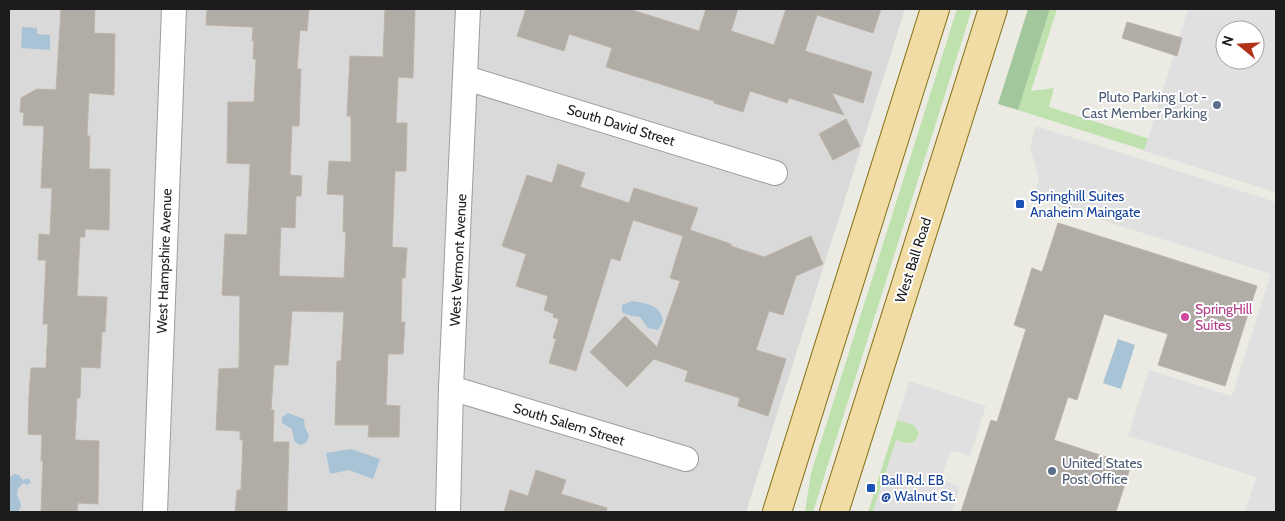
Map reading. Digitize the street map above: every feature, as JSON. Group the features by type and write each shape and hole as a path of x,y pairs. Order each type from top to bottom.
{"main road":[{"path":"777,512 936,9"},
{"name":"West Ball Road","path":"834,512 993,9"}],"street":[{"name":"West Hampshire Avenue","path":"154,512 174,9"},
{"name":"West Vermont Avenue","path":"448,512 468,9"},
{"name":"South David Street","path":"466,78 776,173"},
{"name":"South Salem Street","path":"452,388 686,459"}],"shaded area":[{"path":"9,9 905,9 746,512 9,512"},
{"name":"Pluto Parking Lot - Cast Member Parking","path":"1188,9 1276,9 1276,192 1144,151"},
{"path":"1036,126 1276,202 1276,512 1245,512 1256,477 1128,436 1149,370 1232,396 1271,274 1033,198 1039,179 1030,147"},
{"path":"909,381 986,406 970,456 954,451 949,454 942,477 943,480 960,487 952,512 873,512 896,440 908,444 913,443 918,437 919,433 914,425 897,420"}],"green space":[{"path":"957,9 972,9 813,512 805,512 811,473"},
{"path":"1028,9 1050,9 1018,110 998,104"},
{"path":"1050,9 1057,9 1031,91 1054,88 1049,107 1276,179 1276,192 1018,110"},
{"path":"897,420 914,425 919,433 913,442 896,441 873,512 868,512"}],"water":[{"path":"22,27 37,28 37,34 50,35 50,50 21,48"},
{"path":"632,301 652,306 659,311 663,321 658,330 648,328 640,317 622,312 622,305"},
{"path":"1118,339 1135,345 1121,389 1103,383"},
{"path":"288,413 304,419 305,428 309,435 304,444 300,445 294,441 292,429 282,423 282,417"},
{"path":"351,449 380,459 373,479 349,470 330,474 326,453"},
{"path":"14,474 19,475 23,480 28,478 31,482 27,485 23,483 18,489 17,495 21,506 17,512 9,511 9,478"}],"building":[{"path":"61,9 95,9 94,33 115,34 114,95 89,93 87,136 90,136 89,169 110,169 109,230 85,229 85,237 80,237 77,296 107,297 105,332 102,332 100,368 81,367 80,398 77,398 75,440 99,441 98,504 78,503 77,512 41,512 42,435 28,434 29,396 31,368 46,368 48,324 43,324 46,260 38,260 39,234 50,235 52,188 41,188 44,126 23,125 24,113 20,112 21,98 37,89 56,90"},
{"path":"207,9 309,9 307,31 300,30 297,69 301,69 299,126 292,126 290,175 302,176 301,196 296,196 295,228 281,227 279,276 344,278 346,232 343,232 344,195 327,194 329,161 351,162 351,116 347,116 350,56 383,57 385,9 415,9 413,78 398,77 396,123 407,123 406,171 395,171 392,247 407,248 405,278 402,278 401,322 405,322 403,354 388,354 386,405 400,406 399,437 368,437 369,425 335,425 337,361 341,361 344,312 292,311 288,365 274,365 271,410 274,410 273,442 289,442 287,512 235,512 237,490 241,490 243,440 240,440 240,431 216,430 219,369 239,368 240,296 222,295 225,234 247,235 250,164 227,163 228,102 254,102 256,59 253,59 253,27 206,25"},
{"path":"526,9 629,9 699,31 706,9 738,9 731,31 774,45 786,9 881,9 873,33 817,15 805,51 872,72 863,103 832,93 844,115 789,98 787,103 750,91 743,112 606,67 612,48 569,34 564,51 517,36"},
{"path":"1127,22 1182,38 1177,56 1122,38"},
{"path":"846,119 860,146 833,160 819,134"},
{"path":"558,164 585,173 580,187 629,203 634,188 698,208 690,230 764,257 811,236 823,264 796,276 783,315 769,311 756,350 786,359 768,416 738,406 740,398 685,381 688,371 654,359 627,387 590,352 625,316 657,347 680,281 670,278 683,236 633,220 620,261 611,258 576,371 549,363 556,339 553,338 559,319 553,317 554,314 544,310 548,296 516,286 526,254 502,246 527,175 552,183"},
{"name":"SpringHill Suites","path":"1058,223 1257,286 1225,386 1158,365 1168,334 1104,314 1077,400 1068,397 1054,440 1131,465 1116,512 961,512 991,420 997,422 1026,329 1014,325 1032,268 1042,272"},
{"path":"536,470 566,480 561,494 607,508 606,512 504,512 510,490 528,496"}],"place":[{"name":"Pluto Parking Lot - Cast Member Parking","path":"1217,105"},
{"name":"Springhill Suites Anaheim Maingate","path":"1020,204"},
{"name":"SpringHill Suites","path":"1185,317"},
{"name":"United States Post Office","path":"1052,471"},
{"name":"Ball Rd. EB @ Walnut St.","path":"871,488"}]}
